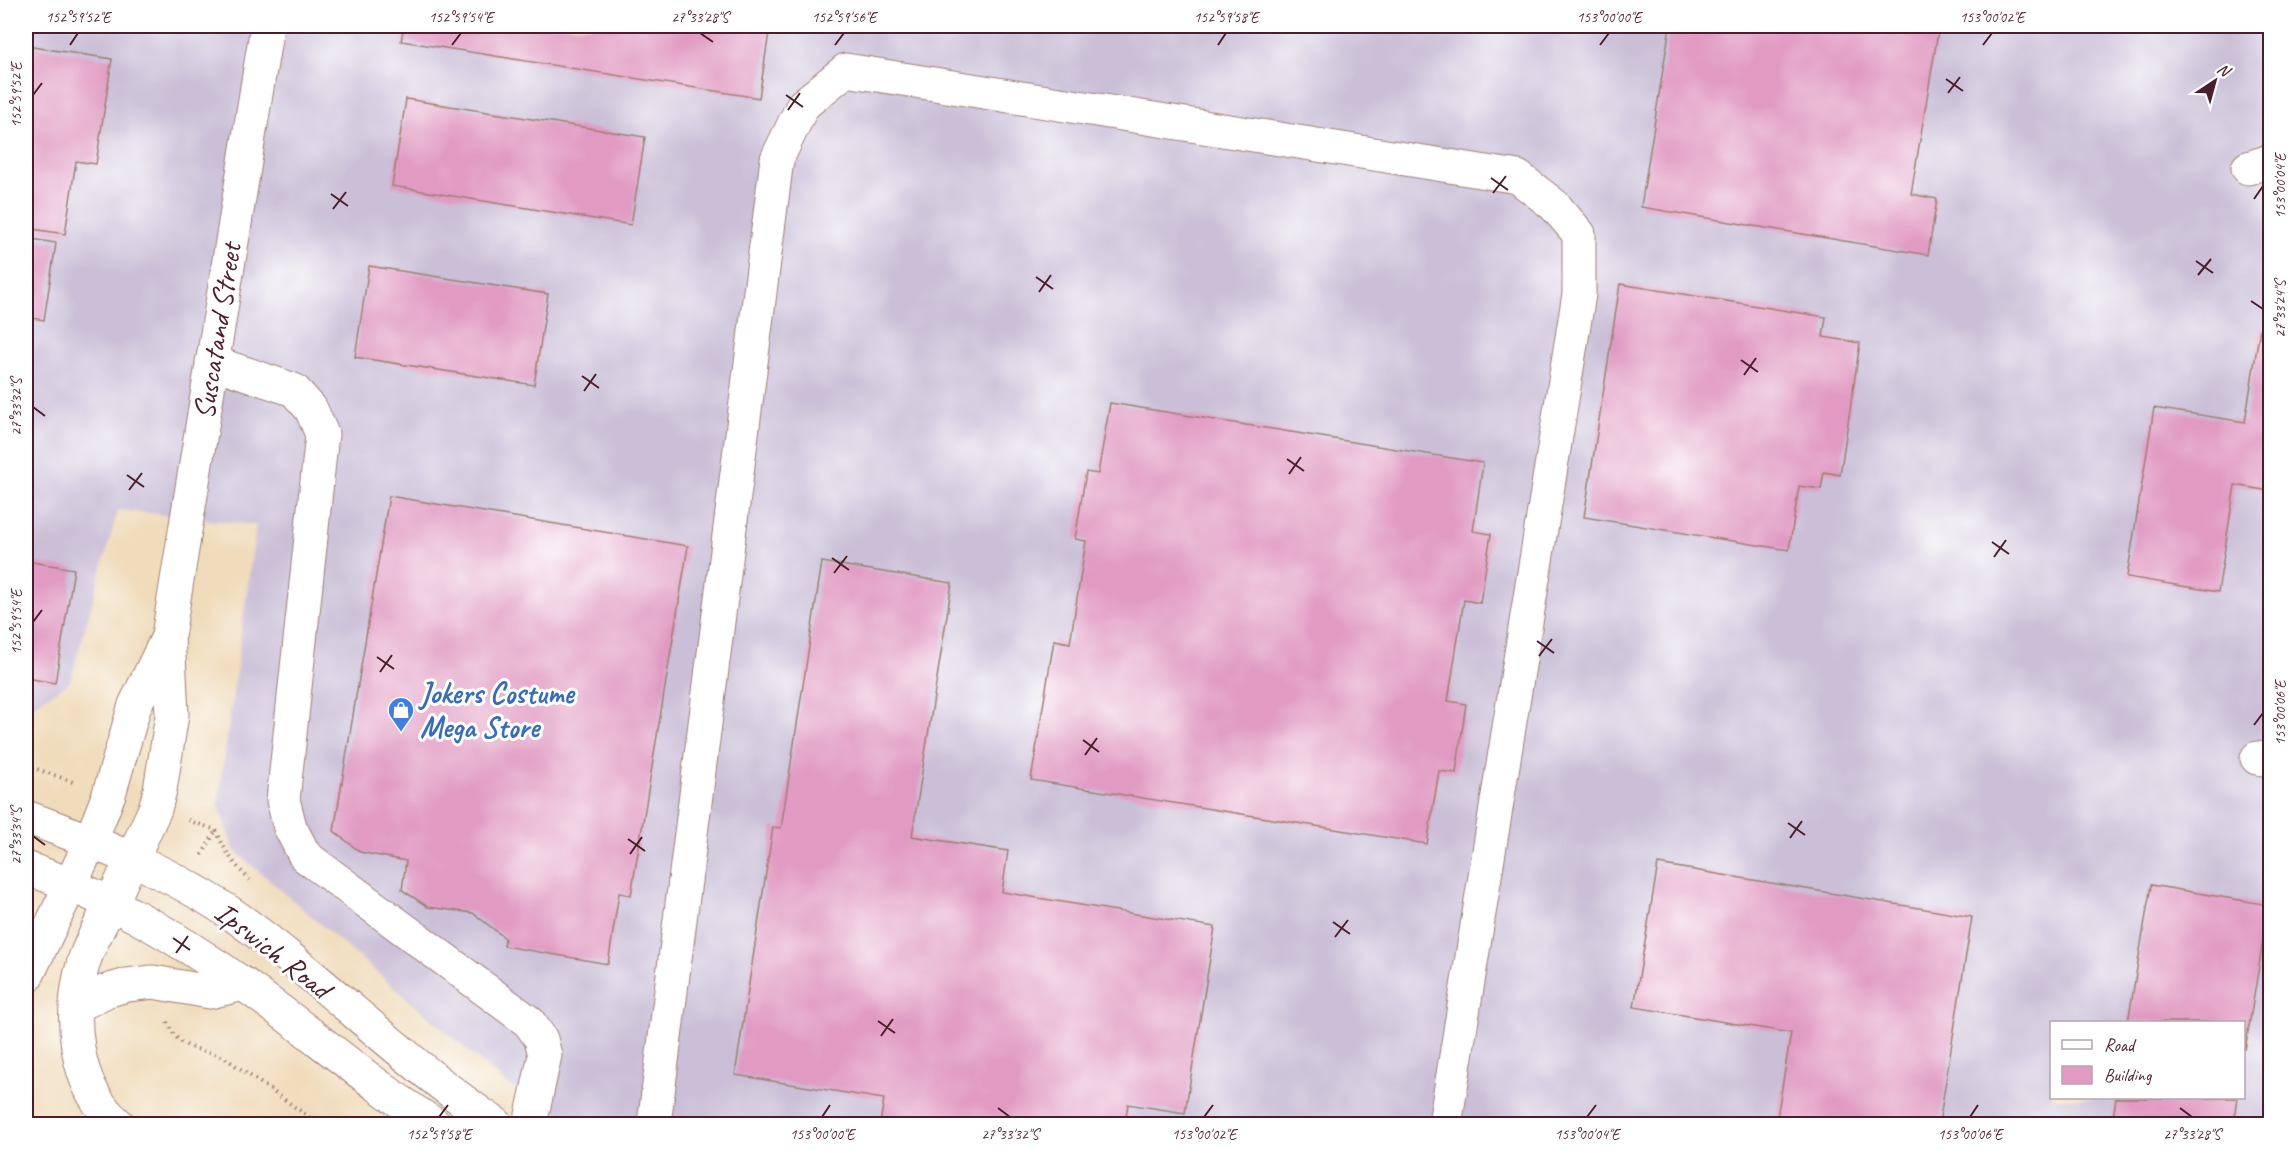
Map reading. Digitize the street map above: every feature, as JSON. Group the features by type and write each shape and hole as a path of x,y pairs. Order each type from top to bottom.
{"main road":[{"name":"Suscatand Street","path":"118,1125 95,1100 86,1081 78,1053 77,1006 84,962 155,809 172,715 168,636 267,26"},
{"path":"654,1125 777,159 803,105 846,69 1518,177 1554,205 1578,234 1579,294 1445,1125"},
{"path":"212,362 294,390 311,409 322,434 283,800 290,827 305,856 529,1022 541,1039 545,1055 530,1125"},
{"name":"Suscatand Street","path":"26,978 91,840 109,794 135,705 168,636"},
{"name":"Ipswich Road","path":"26,817 91,840 133,859 185,885 238,919 278,949 463,1102 496,1125"},
{"name":"Ipswich Road","path":"26,868 112,902 181,943 244,984 356,1070 434,1125"},
{"path":"77,1006 106,991 128,985 153,982 210,992 244,984"}],"path":[{"path":"26,765 34,769"},
{"path":"166,1021 174,1037 182,1044 225,1058 318,1125"}],"shaded area":[{"path":"26,26 2270,26 2270,1124 582,1124 508,1085 234,850 218,803 256,525 118,510 70,682 26,710"}],"building":[{"path":"404,26 770,26 759,98 401,41"},
{"path":"1670,26 1939,26 1911,194 1937,199 1928,255 1641,207"},
{"path":"26,46 112,59 96,164 76,161 65,234 26,228"},
{"path":"406,99 645,137 631,225 392,186"},
{"path":"26,238 56,243 44,320 26,317"},
{"path":"369,266 548,294 534,385 355,357"},
{"path":"1620,284 1826,317 1823,337 1860,343 1840,475 1824,472 1821,489 1799,486 1789,550 1584,517"},
{"path":"2260,328 2270,330 2270,491 2235,485 2218,592 2127,577 2154,408 2245,422"},
{"path":"1110,403 1483,463 1473,531 1491,534 1480,603 1464,600 1448,701 1466,704 1456,773 1439,771 1427,844 1031,780 1054,640 1070,643 1086,541 1075,539 1086,472 1098,474"},
{"path":"389,496 688,546 631,895 619,893 608,964 504,946 505,938 473,913 428,907 402,890 406,861 360,852 334,831"},
{"path":"26,561 74,569 55,683 26,678"},
{"path":"822,562 952,583 912,836 1008,851 1002,892 1215,927 1185,1113 1128,1104 1125,1124 880,1124 884,1099 735,1075 773,827 781,828"},
{"path":"1658,864 1972,917 1939,1124 1776,1124 1791,1033 1634,1007"},
{"path":"2151,885 2269,905 2245,1050 2245,1021 2128,1021"},
{"path":"2116,1099 2237,1099 2233,1124 2112,1124"}],"place":[{"name":"Jokers Costume Mega Store","path":"401,733"}]}
